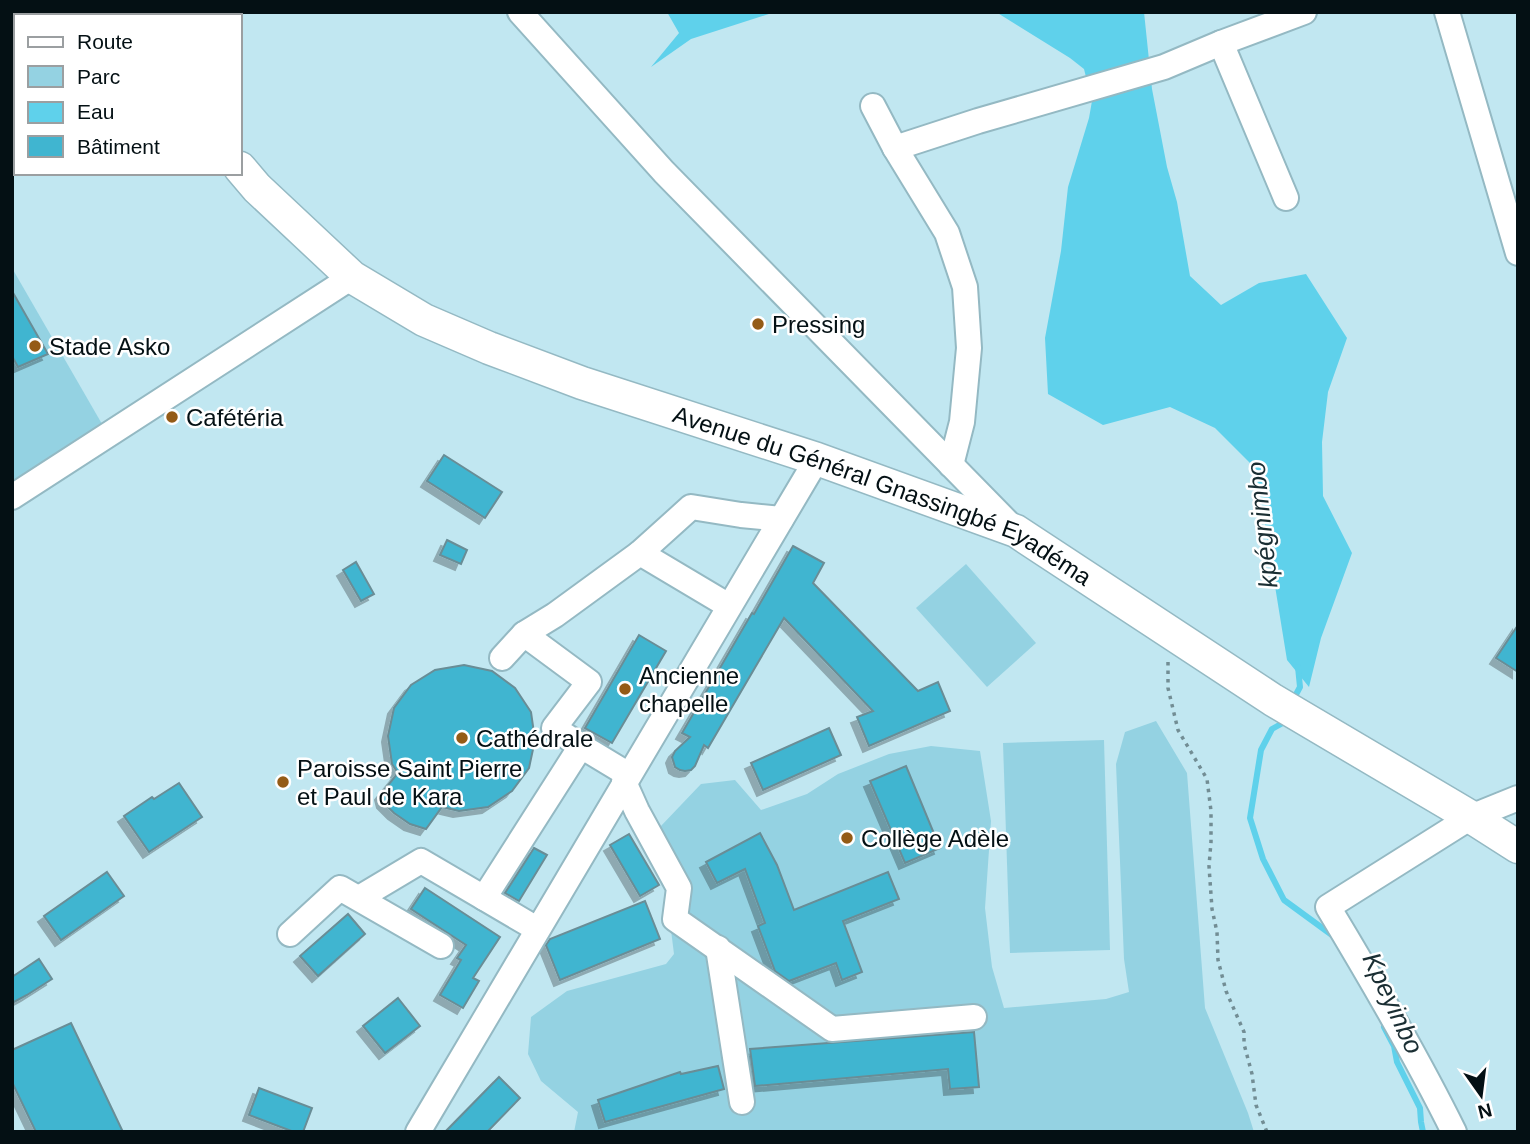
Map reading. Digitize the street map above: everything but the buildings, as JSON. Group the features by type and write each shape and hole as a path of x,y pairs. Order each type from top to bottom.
{"main road":[{"name":"Avenue du Général Gnassingbé Eyadéma","path":"242,170 257,188 352,278 424,320 582,383 817,459 1016,531 1273,700 1518,847"}],"street":[{"path":"520,12 664,172 1016,531"},
{"path":"895,148 989,117 1164,67 1304,12"},
{"path":"1447,12 1518,253"},
{"path":"1221,43 1286,198"},
{"path":"873,106 895,148 947,233 965,287 969,348 962,422 951,465"},
{"path":"12,497 352,278"},
{"path":"418,1132 817,459"},
{"path":"502,658 524,634 555,615 640,553 691,507 781,519"},
{"path":"640,553 729,606"},
{"path":"524,634 589,682 554,728 627,778 636,811 679,888 675,919 832,1029 974,1017"},
{"path":"484,898 581,746"},
{"path":"1454,1132 1436,1095 1328,907 1471,817 1518,797"},
{"path":"359,898 421,862 537,929"},
{"path":"290,934 340,888 441,946"},
{"path":"718,948 742,1102"}],"path":[{"path":"1166,654 1168,688 1178,730 1207,779 1211,811 1209,866 1218,960 1226,991 1244,1031 1256,1105 1266,1132"}],"green space":[{"name":"Stade Asko","path":"12,268 102,424 12,481"},
{"path":"966,564 1036,643 987,687 916,608"},
{"path":"1156,721 1187,773 1205,1008 1254,1132 574,1132 578,1112 541,1081 528,1054 531,1017 567,991 666,964 674,954 669,914 679,869 660,827 701,784 735,780 761,810 807,794 838,774 889,754 931,746 980,751 991,821 985,908 992,967 1004,1008 1106,999 1129,992 1124,959 1116,764 1125,732"},
{"path":"1104,740 1110,950 1010,953 1003,743"}],"water":[{"path":"667,12 775,12 691,39 651,67 679,33"},
{"path":"996,12 1144,12 1152,89 1190,276 1221,305 1259,283 1306,274 1347,338 1328,392 1322,442 1323,496 1352,553 1321,638 1309,687 1287,660 1256,469 1215,428 1170,407 1103,425 1048,394 1045,338 1061,251 1068,187 1092,101 1084,69"}],"waterway":[{"name":"kpégnimbo","path":"1293,700 1300,687 1298,667"},
{"name":"Kpeyinbo","path":"1285,716 1281,724 1272,729 1261,750 1250,818 1263,859 1284,900 1336,938"},
{"name":"Kpeyinbo","path":"1384,1027 1394,1046 1397,1062 1420,1108 1423,1132"}],"place":[{"name":"Pressing","path":"758,324"},
{"name":"Stade Asko","path":"35,346"},
{"name":"Cafétéria","path":"172,417"},
{"name":"Ancienne chapelle","path":"625,689"},
{"name":"Cathédrale","path":"462,738"},
{"name":"Paroisse Saint Pierre et Paul de Kara","path":"283,782"},
{"name":"Collège Adèle","path":"847,838"}]}
